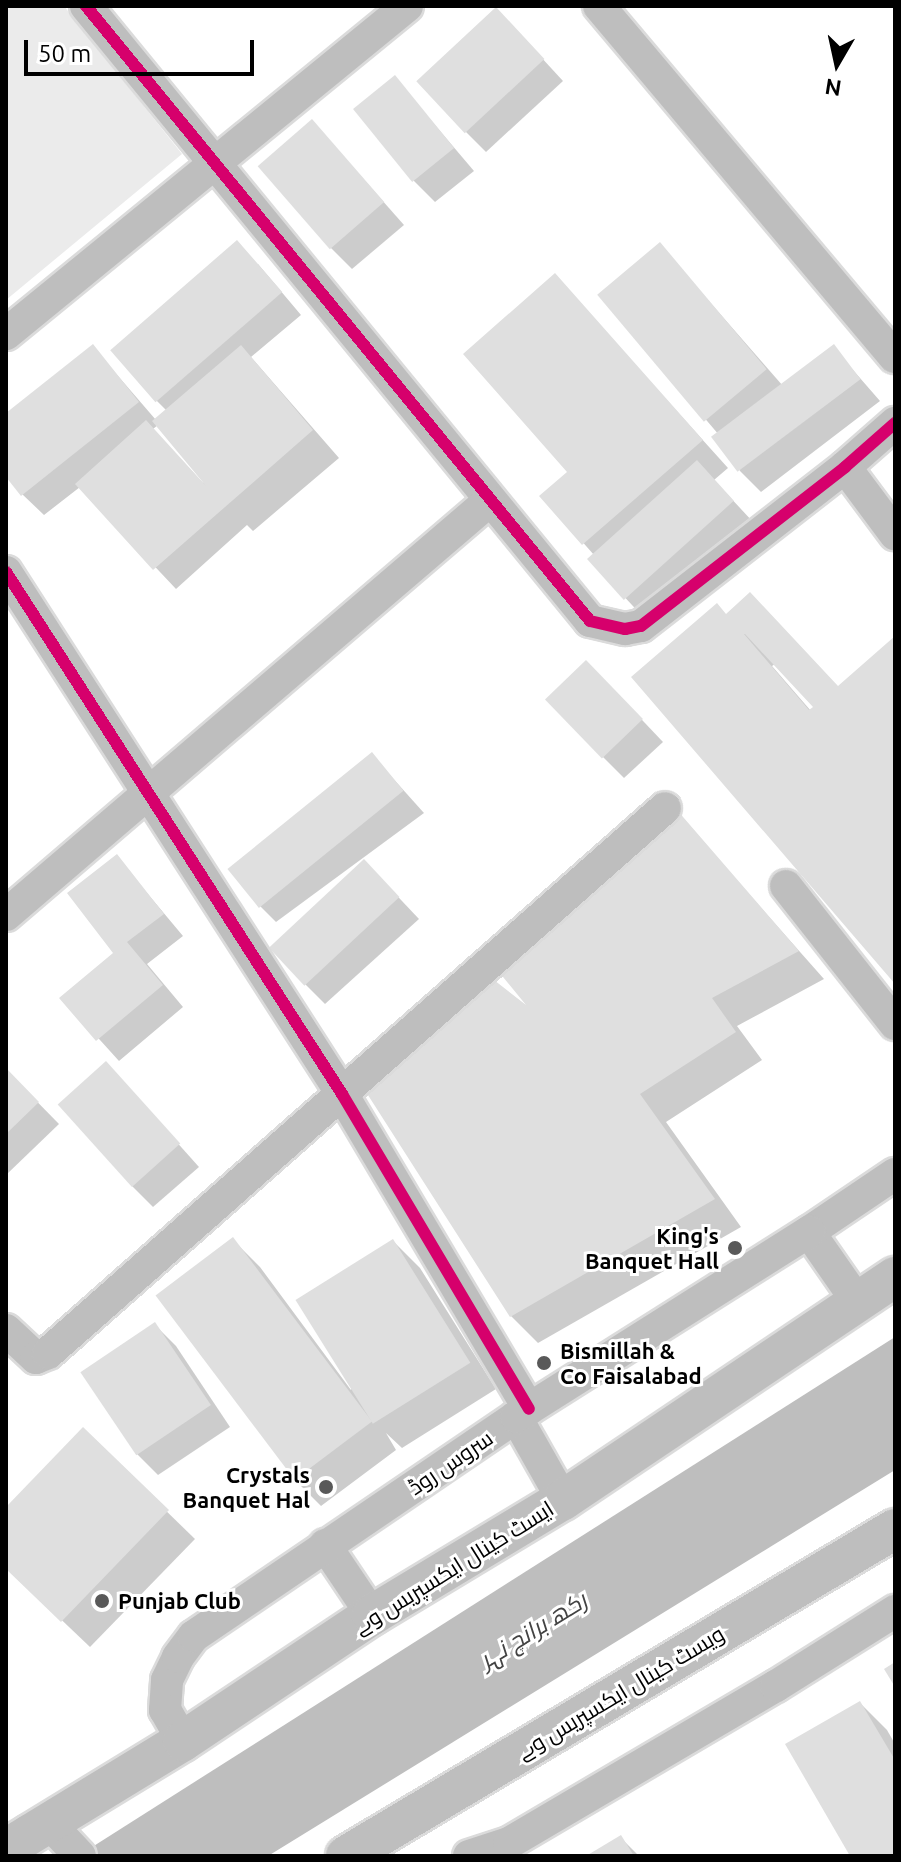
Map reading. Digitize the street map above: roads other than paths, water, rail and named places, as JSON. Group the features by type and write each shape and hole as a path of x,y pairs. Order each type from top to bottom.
{"main road":[{"name":"ایسٹ کینال ایکسپریس وے","path":"6,1849 65,1840 183,1741 372,1615 563,1500 895,1277"},
{"name":"ویسٹ کینال ایکسپریس وے","path":"365,1851 895,1529"}],"street":[{"path":"86,6 590,621 625,629 641,626 845,467 895,423"},
{"path":"6,334 407,6"},
{"path":"608,9 895,357"},
{"path":"845,467 895,534"},
{"path":"6,915 489,501"},
{"path":"6,572 342,1094 523,1413 563,1500"},
{"path":"6,1330 36,1358 48,1353 665,808"},
{"path":"786,886 895,1024"},
{"name":"سروس روڈ","path":"183,1741 165,1710 167,1680 178,1657 194,1636 523,1413 895,1174"},
{"path":"809,1232 857,1301"},
{"path":"325,1545 372,1615"},
{"path":"469,1856 509,1843 776,1686 895,1611"},
{"path":"6,1838 65,1840"}],"water":[{"name":"رکھ برانچ نہر","path":"895,1337 895,1470 268,1856 78,1856"}],"place":[{"name":"King's Banquet Hall","path":"735,1248"},
{"name":"Bismillah & Co Faisalabad","path":"544,1363"},
{"name":"Crystals Banquet Hal","path":"326,1487"},
{"name":"Punjab Club","path":"102,1601"}]}
